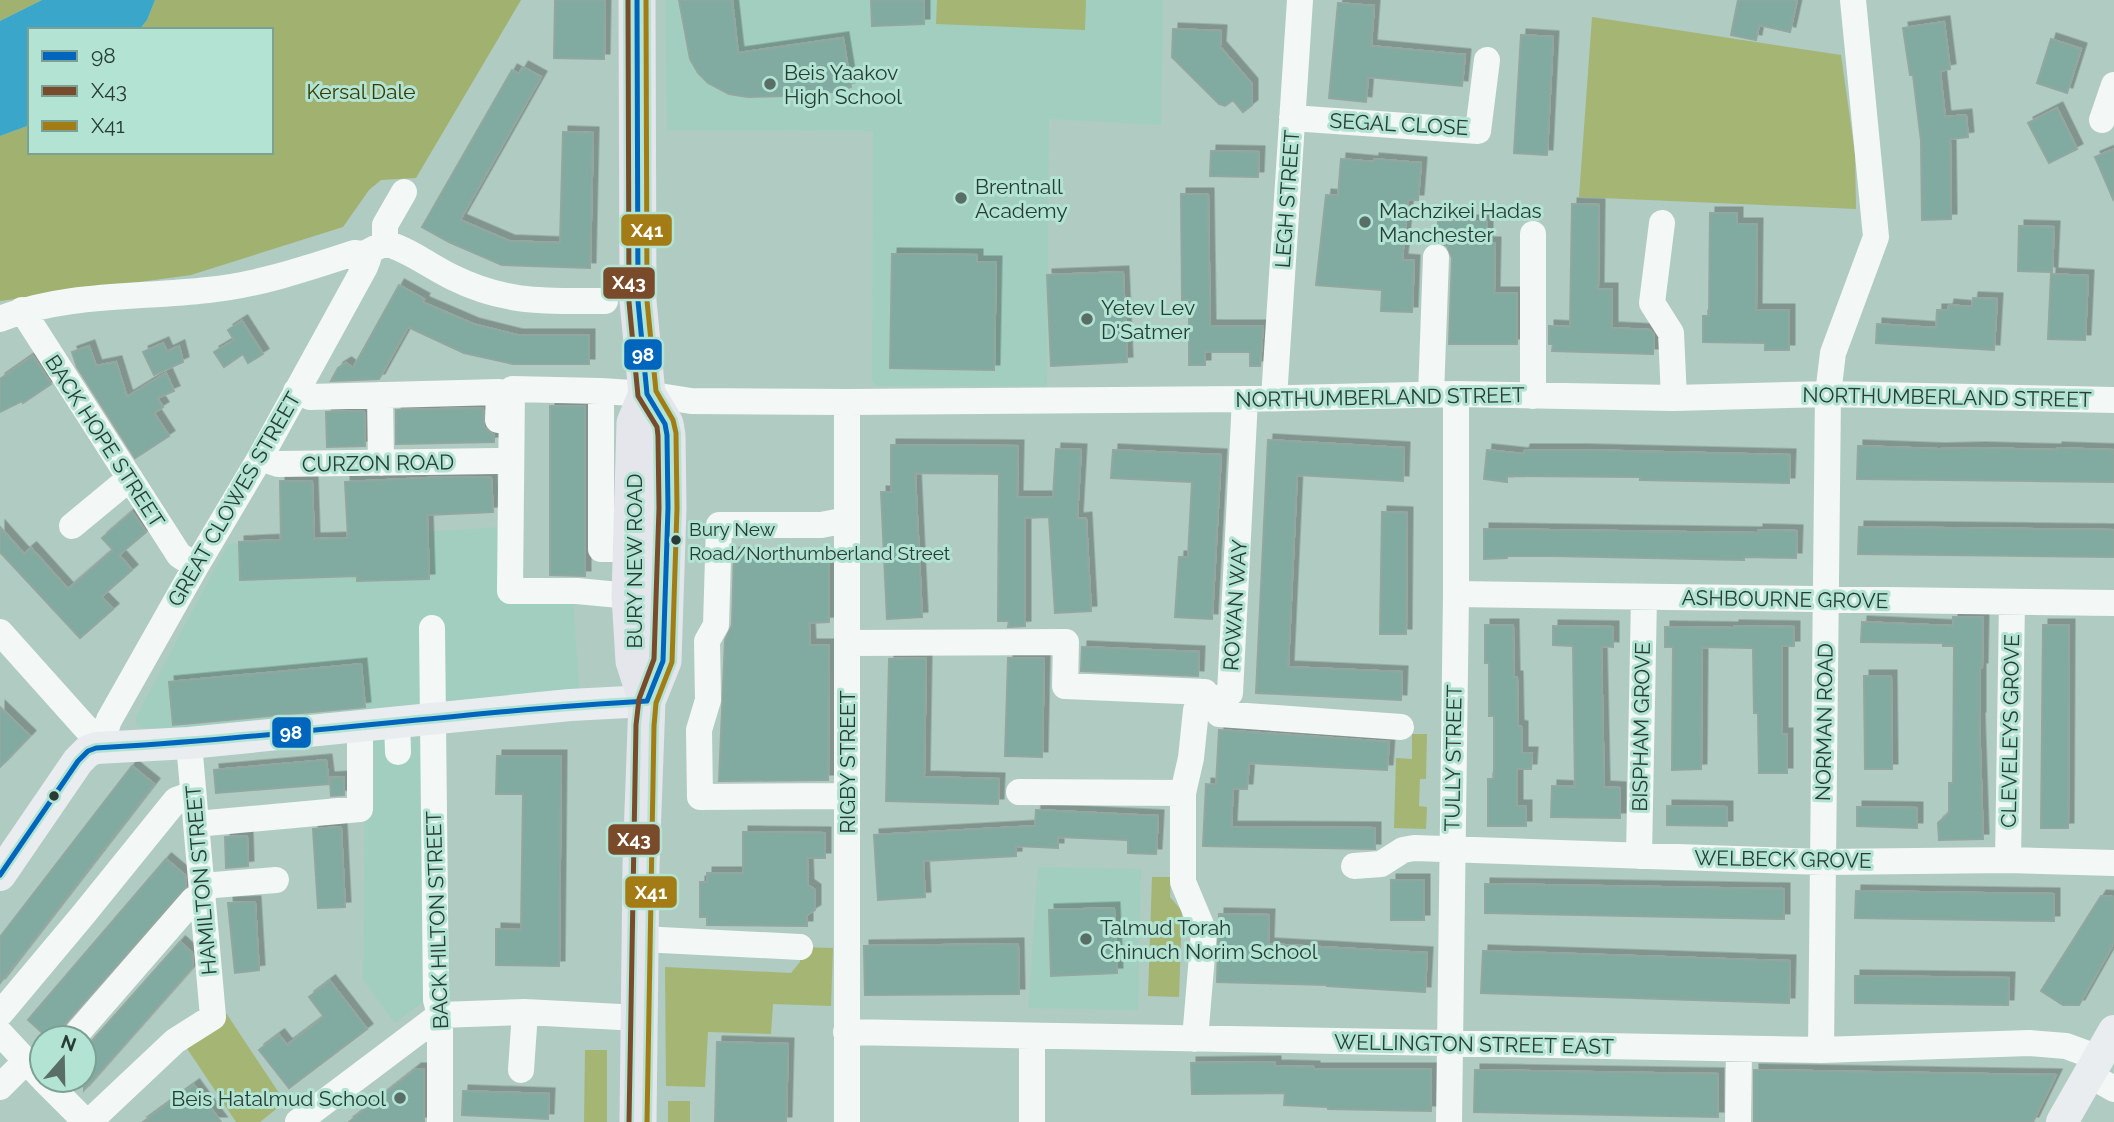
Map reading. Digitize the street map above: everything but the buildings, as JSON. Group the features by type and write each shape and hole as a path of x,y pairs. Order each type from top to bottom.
{"highway":[{"name":"BURY NEW ROAD","path":"637,0 638,301 647,394 635,423 630,596 634,661 647,701 641,866 638,1122"},
{"path":"647,394 664,424 667,435 668,508 663,661 647,701"}],"main road":[{"path":"99,745 189,743 360,726 397,737 433,718 570,705 647,701"},
{"name":"GREAT CLOWES STREET","path":"4,857 99,745"},
{"path":"2062,1122 2104,1063"}],"street":[{"name":"LEGH STREET","path":"1274,398 1300,0"},
{"name":"NORMAN ROAD","path":"1821,1050 1828,394 1833,353 1876,237 1853,0"},
{"name":"SEGAL CLOSE","path":"1292,118 1478,131 1487,60"},
{"path":"2102,120 2114,85"},
{"name":"GREAT CLOWES STREET","path":"99,745 109,720 260,458 404,192"},
{"path":"1662,223 1652,303 1671,333 1674,398"},
{"path":"1533,234 1533,396"},
{"path":"11,315 60,302 210,290 269,280 374,248 401,247 452,277 488,292 522,300 606,301"},
{"name":"TULLY STREET","path":"1436,257 1456,594 1449,1122"},
{"name":"BACK HOPE STREET","path":"11,315 130,478 179,555 196,566"},
{"name":"NORTHUMBERLAND STREET","path":"630,596 577,591 510,591 512,389 647,394 691,401 1245,399 1443,395 1674,398 1828,394 2114,400"},
{"path":"296,390 310,397 499,392 498,523"},
{"path":"601,391 601,549 631,549"},
{"path":"380,395 381,463"},
{"name":"ROWAN WAY","path":"1183,793 1191,758 1196,710 1230,693 1245,399"},
{"name":"RIGBY STREET","path":"847,402 847,1122"},
{"name":"CURZON ROAD","path":"260,458 278,464 497,461"},
{"path":"72,526 130,478"},
{"path":"847,520 821,525 719,525 716,625 707,641 708,700 699,730 700,797 847,796"},
{"name":"ASHBOURNE GROVE","path":"1456,594 2114,603"},
{"name":"BISPHAM GROVE","path":"1639,856 1644,597"},
{"name":"CLEVELEYS GROVE","path":"2008,860 2012,602"},
{"name":"BACK HILTON STREET","path":"432,628 440,1122"},
{"path":"0,632 99,745"},
{"path":"847,643 1066,642 1065,686 1205,692 1219,714 1401,727"},
{"path":"196,824 360,809 360,726"},
{"name":"HAMILTON STREET","path":"88,1122 175,1041 213,1017 189,743"},
{"path":"1018,792 1183,793 1183,883 1204,932 1195,1039"},
{"path":"0,1014 176,800 193,794"},
{"name":"WELBECK GROVE","path":"1354,866 1381,864 1403,850 1414,848 1823,862 2008,860 2114,863"},
{"path":"85,1024 202,892 276,880"},
{"path":"640,939 800,947"},
{"path":"521,1070 525,1012"},
{"path":"298,1122 440,1015 525,1012 639,1018"},
{"name":"WELLINGTON STREET EAST","path":"846,1032 1821,1050 2029,1043 2066,1046 2104,1063"},
{"path":"0,1033 28,1062"},
{"path":"1032,1036 1032,1122"},
{"path":"1738,1122 1739,1049"},
{"path":"0,1087 28,1078"},
{"path":"59,1094 88,1122"}],"shaded area":[{"path":"665,0 1163,0 1161,125 1049,119 1047,386 877,386 872,381 873,131 667,130"},
{"path":"503,527 504,596 573,593 579,690 173,729 143,728 136,724 136,717 228,544"},
{"path":"425,737 427,999 395,1023 363,980 366,741"},
{"name":"Talmud Torah Chinuch Norim School","path":"1038,867 1141,869 1138,1010 1028,1008"}],"green space":[{"path":"0,0 42,0 0,21"},
{"name":"Kersal Dale","path":"155,0 521,0 416,178 381,180 369,190 343,227 191,275 0,301 0,136 28,126 28,154 273,154 273,28 141,28"},
{"path":"937,0 1086,0 1085,30 936,24"},
{"path":"1592,17 1841,55 1855,154 1856,209 1579,197"},
{"path":"1412,734 1427,734 1426,779 1420,779 1419,806 1427,807 1426,829 1394,828 1396,758 1412,759"},
{"path":"1152,877 1171,877 1170,897 1182,911 1179,997 1148,996"},
{"path":"800,947 833,948 831,1006 773,1004 771,1034 708,1032 705,1087 666,1086 665,967 791,973 800,962"},
{"path":"226,1013 285,1102 260,1122 236,1122 182,1041"},
{"path":"585,1050 607,1050 607,1122 584,1122"},
{"path":"668,1101 690,1101 690,1122 668,1122"}],"water":[{"path":"42,0 155,0 141,28 28,28 28,126 0,136 0,21"}],"transit line":[{"name":"X43","path":"628,0 629,302 638,396 657,427 659,508 654,659 639,699 636,725 629,1122"},
{"name":"98","path":"637,0 638,301 647,394 665,424 667,435 668,508 663,661 647,701"},
{"name":"X41","path":"646,0 647,301 656,391 673,420 676,433 677,508 672,662 656,703 654,726 647,1122"},
{"name":"98","path":"0,875 78,761 88,751 96,748 647,701"}],"place":[{"name":"Beis Yaakov High School","path":"770,84"},
{"name":"Brentnall Academy","path":"961,198"},
{"name":"Machzikei Hadas Manchester","path":"1365,222"},
{"name":"Yetev Lev D'Satmer","path":"1087,319"},
{"name":"Bury New Road/Northumberland Street","path":"676,540"},
{"name":"Talmud Torah Chinuch Norim School","path":"1086,939"},
{"name":"Beis Hatalmud School","path":"400,1098"}]}
